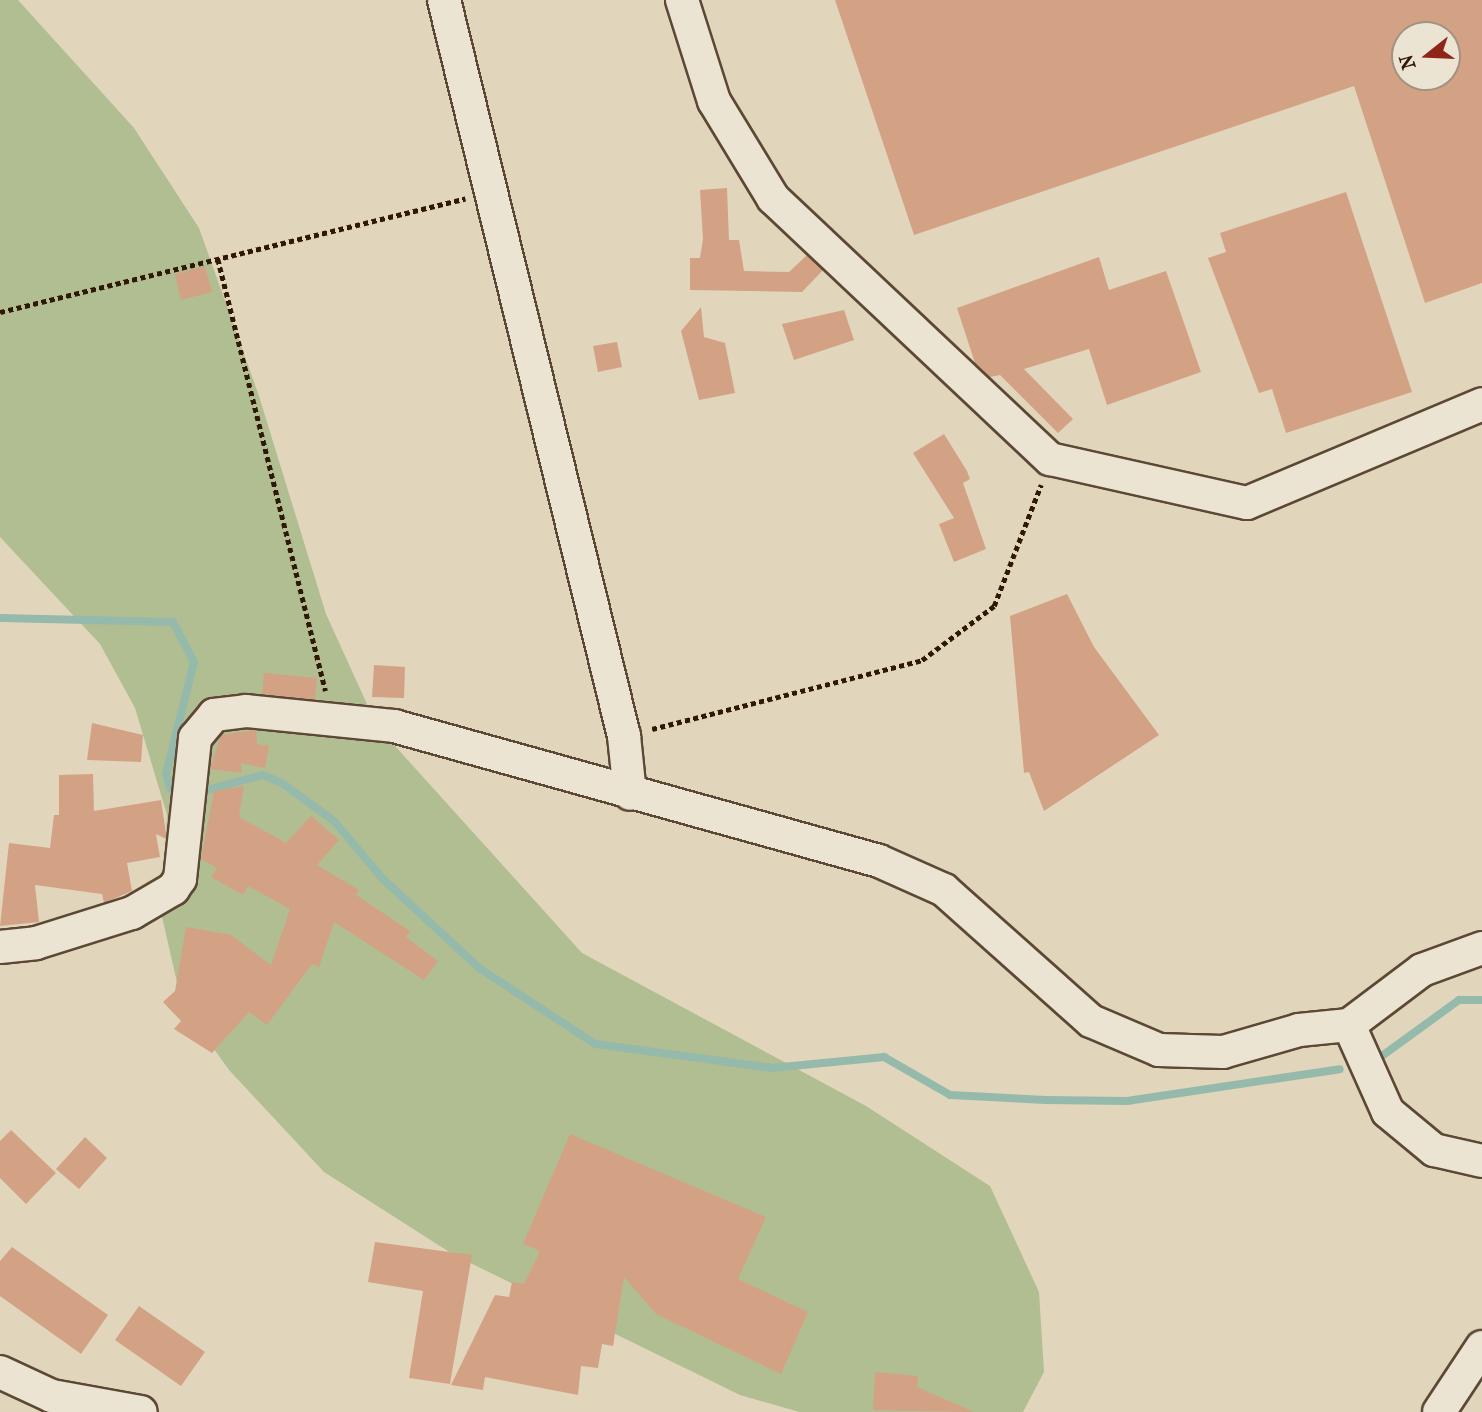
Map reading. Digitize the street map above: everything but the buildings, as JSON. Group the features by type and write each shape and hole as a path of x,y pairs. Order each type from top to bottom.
{"street":[{"path":"444,0 624,736 630,794"},
{"path":"682,0 714,101 773,198 1050,459 1247,503 1482,404"},
{"path":"0,947 36,943 132,913 173,889 180,879 195,738 214,715 246,710 394,726 630,794 879,861 944,890 1091,1021 1159,1050 1223,1052 1299,1030 1349,1025 1422,970 1482,948"},
{"path":"1349,1025 1383,1103 1402,1126 1434,1150 1482,1161"},
{"path":"1439,1412 1482,1347"},
{"path":"0,1372 52,1395 141,1412"}],"path":[{"path":"0,312 491,192"},
{"path":"218,259 332,719"},
{"path":"624,736 922,660 994,606 1050,459"}],"green space":[{"path":"0,0 18,0 134,128 199,228 259,396 326,614 377,726 582,953 866,1106 990,1186 1039,1292 1044,1372 1023,1412 799,1412 740,1395 454,1255 324,1172 229,1070 182,1004 162,917 167,815 135,708 100,644 0,537"}],"waterway":[{"path":"0,618 173,622 194,662 166,774 170,788"},
{"path":"207,790 263,775 282,783 334,821 383,879 479,968 595,1044 772,1068 884,1057 950,1095 1046,1100 1127,1101 1340,1069"},
{"path":"1375,1061 1459,1000 1482,1000"}]}
